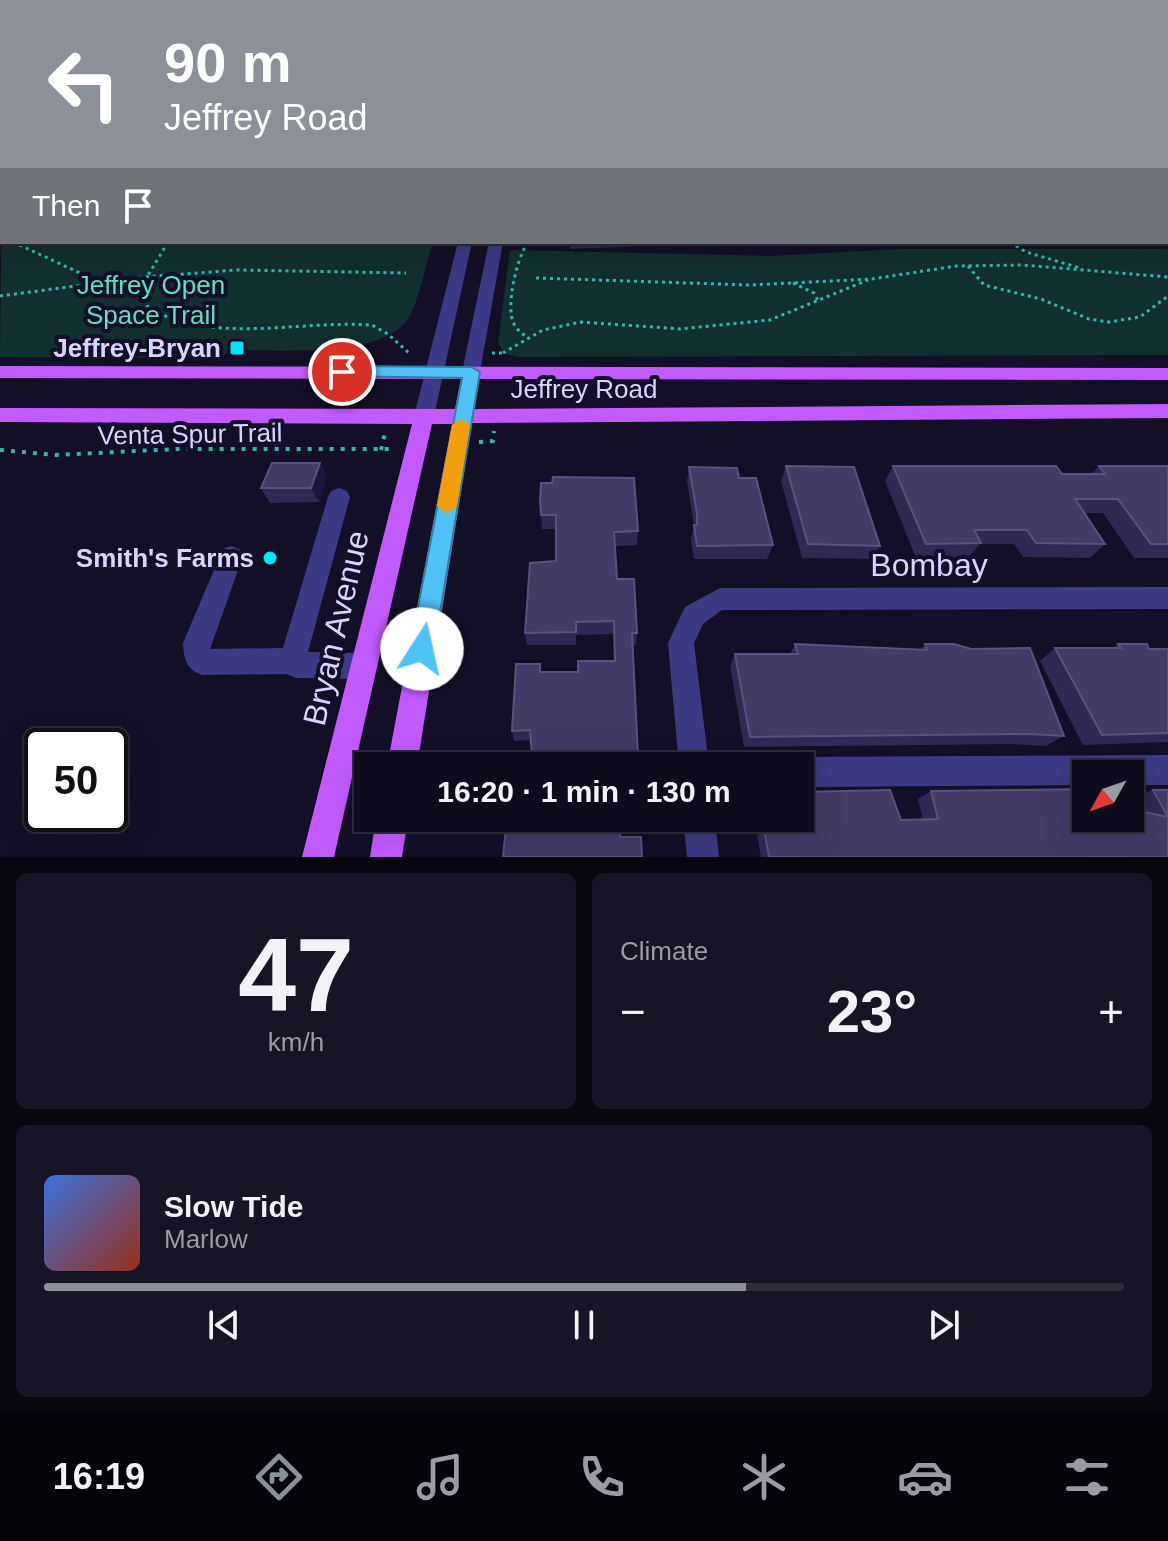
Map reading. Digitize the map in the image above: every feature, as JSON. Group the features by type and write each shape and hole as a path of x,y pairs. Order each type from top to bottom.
{"main road":[{"name":"Jeffrey Road","path":"0,372 1168,374"},
{"path":"404,752 471,372"},
{"name":"Jeffrey Road","path":"0,415 463,416 1168,411"},
{"name":"Bryan Avenue","path":"318,857 424,416"},
{"path":"386,857 390,832"}],"street":[{"path":"424,416 465,244"},
{"path":"471,372 496,244"},
{"path":"292,661 339,497"},
{"path":"231,556 196,643 197,657 202,662 292,661 296,665 364,666"},
{"name":"Bombay","path":"693,752 681,643 685,625 693,613 720,599 1168,598"},
{"path":"814,772 1168,770"},
{"path":"700,832 703,857"}],"path":[{"path":"17,244 80,273 86,284"},
{"path":"167,244 144,277 143,293 148,307 173,322 223,329 371,324 411,355"},
{"path":"527,244 519,257 512,318 517,330 528,338"},
{"path":"1013,244 1029,255 1061,259 1080,268"},
{"path":"968,266 984,285 1041,299 1089,319 1109,322 1140,317 1168,296"},
{"path":"536,278 750,285 872,279 968,266 1080,268 1168,277"},
{"path":"0,296 144,277 284,269 406,273"},
{"path":"503,353 543,330 581,322 680,329 770,320 872,279"},
{"path":"790,282 814,293 818,301"},
{"name":"Venta Spur Trail","path":"0,450 56,455 178,449 381,450"}],"green space":[{"name":"Jeffrey Open Space Trail","path":"1,244 432,244 408,319 394,332 375,341 325,350 229,350 222,358 0,357"},
{"path":"898,249 1168,249 1168,355 517,357 503,353 498,342 510,250 770,256"}],"building":[{"path":"272,463 320,463 311,488 261,488"},
{"path":"786,466 854,467 880,546 808,544"},
{"path":"893,466 1056,466 1062,474 1105,474 1099,466 1168,466 1168,544 1151,544 1118,499 1075,499 1105,544 1036,543 1027,530 974,530 981,543 926,544"},
{"path":"689,467 737,468 739,478 756,478 773,545 697,546 694,525 697,525 697,513"},
{"path":"553,477 634,478 638,531 614,532 617,579 634,579 637,633 632,633 638,752 532,752 530,730 512,731 516,664 540,664 540,672 578,672 578,661 615,661 614,621 576,622 576,632 525,633 530,563 556,561 556,515 541,515 540,500 541,483 552,483"},
{"path":"795,644 927,650 925,644 954,644 971,649 1030,648 1064,736 750,737 735,654 798,654"},
{"path":"1118,644 1147,644 1149,649 1168,649 1168,733 1102,735 1055,648 1121,648"},
{"path":"1072,789 1072,832 1144,832 1144,812 1168,817 1168,857 769,857 765,832 814,832 814,792 890,790 901,820 938,819 931,791"},
{"path":"1153,790 1168,790 1168,817"},
{"path":"506,832 620,832 620,837 641,837 642,857 503,857"}],"slow traffic":[{"path":"447,506 461,425"}],"place":[{"name":"Jeffrey-Bryan","path":"237,348"},
{"name":"Smith's Farms","path":"270,558"}],"route":[{"path":"342,372 471,372 422,649"}]}
